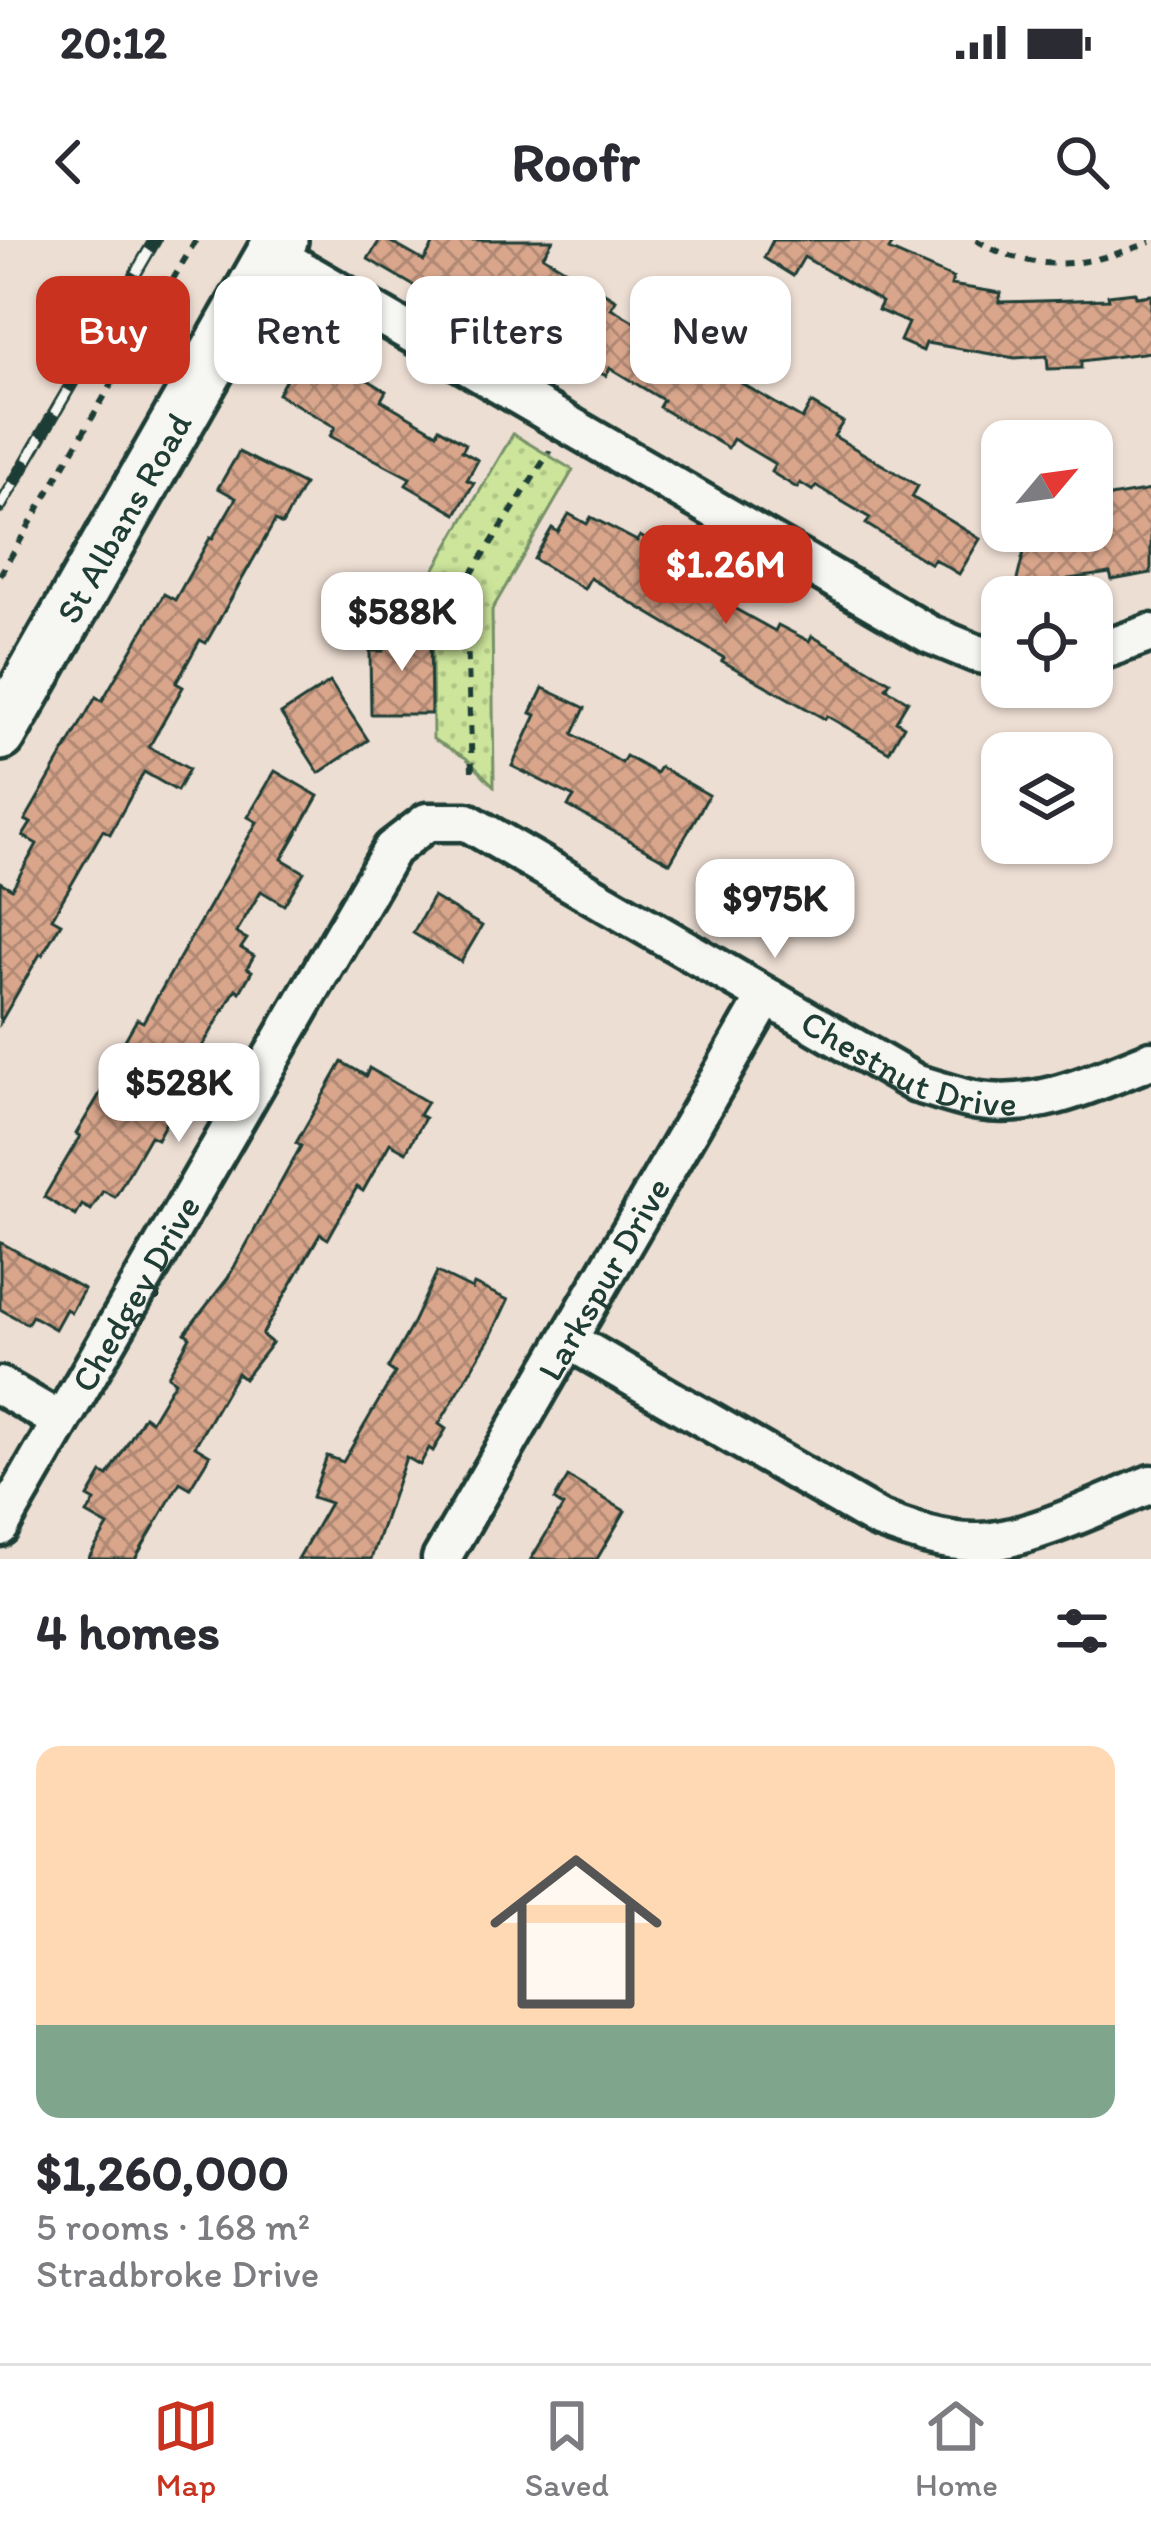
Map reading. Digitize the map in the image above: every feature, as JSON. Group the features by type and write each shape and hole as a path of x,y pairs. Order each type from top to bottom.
{"main road":[{"name":"St Albans Road","path":"0,734 277,246"}],"street":[{"path":"277,246 928,634 981,654"},
{"path":"1113,647 1151,633"},
{"name":"Chestnut Drive","path":"427,822 467,822 916,1084 981,1101 1033,1102 1151,1060"},
{"name":"Chedgey Drive","path":"0,1528 392,849 427,822"},
{"name":"Larkspur Drive","path":"441,1559 766,997"},
{"path":"568,1340 878,1519 916,1533 953,1541 1011,1538 1151,1484"},
{"path":"0,1386 60,1421"}],"path":[{"path":"0,575 196,240"},
{"path":"976,240 1010,256 1072,265 1151,242"},
{"path":"472,772 466,584 550,451"}],"green space":[{"path":"513,434 573,470 492,610 494,786 466,758 433,739 431,575"}],"building":[{"path":"380,240 424,261 436,240 553,240 543,256 576,276 406,276 406,281 368,259"},
{"path":"773,240 895,240 889,250 953,278 951,285 1001,293 999,302 1109,299 1108,295 1135,292 1136,297 1151,295 1151,352 1081,361 1081,368 1048,369 1047,356 1015,358 926,343 923,351 900,341 908,323 878,310 882,302 804,257 793,276 764,258"},
{"path":"606,294 616,300 611,308 630,319 630,380 610,368 606,376"},
{"path":"283,384 375,384 386,391 381,400 466,444 462,451 478,460 467,480 474,483 456,514 406,485 410,478 330,436 335,427 278,394"},
{"path":"636,384 743,384 802,419 811,403 843,422 834,436 918,486 912,497 980,539 959,574 934,559 931,564 866,524 870,518 816,486 813,491 800,483 797,488 771,472 775,464 733,439 728,448 659,407 663,400"},
{"path":"239,452 304,485 282,525 275,521 206,643 200,640 176,683 183,687 149,747 189,769 177,791 144,772 110,834 103,830 52,918 61,923 0,1023 0,882 12,889 37,844 23,836 31,823 25,820 96,697 102,701 164,594 175,600 236,498 218,488"},
{"path":"1151,490 1151,573 1113,580 1110,573 1018,576 1024,552 1113,552 1113,496"},
{"path":"569,514 587,524 591,517 637,541 640,536 707,575 703,583 724,596 721,601 775,631 778,625 809,641 812,636 890,682 886,688 908,701 896,721 904,726 889,752 722,661 724,658 590,578 584,589 534,559 552,528 558,532"},
{"path":"383,631 430,631 431,714 371,714 370,651 383,651"},
{"path":"330,682 368,740 319,773 281,714"},
{"path":"543,688 585,708 573,734 622,763 626,756 656,773 660,767 709,795 670,863 568,806 574,797 512,766"},
{"path":"275,771 318,796 282,859 304,872 284,905 261,891 236,933 247,939 241,948 254,956 247,968 252,971 240,992 236,989 162,1115 168,1119 157,1139 150,1136 115,1197 103,1191 91,1210 82,1205 76,1216 44,1197 126,1050 121,1047 137,1019 143,1022 257,822 248,817"},
{"path":"433,897 482,926 461,962 413,933"},
{"path":"342,1062 366,1076 369,1068 427,1102 419,1115 425,1118 406,1152 390,1143 363,1191 357,1187 328,1239 320,1234 262,1335 272,1343 244,1379 237,1373 195,1446 210,1455 190,1488 180,1482 135,1559 88,1559 108,1526 87,1514 95,1501 88,1497 102,1473 108,1476 144,1416 151,1421 175,1381 168,1376 190,1337 185,1333 228,1278"},
{"path":"0,1242 84,1289 55,1329 32,1316 27,1324 0,1309"},
{"path":"437,1272 508,1300 439,1424 446,1429 420,1465 406,1457 371,1559 298,1559 330,1503 312,1497 327,1456 343,1462 395,1373 388,1368"},
{"path":"568,1477 625,1511 597,1559 531,1559 563,1506 554,1500"}],"railway":[{"path":"0,507 155,240"}]}
